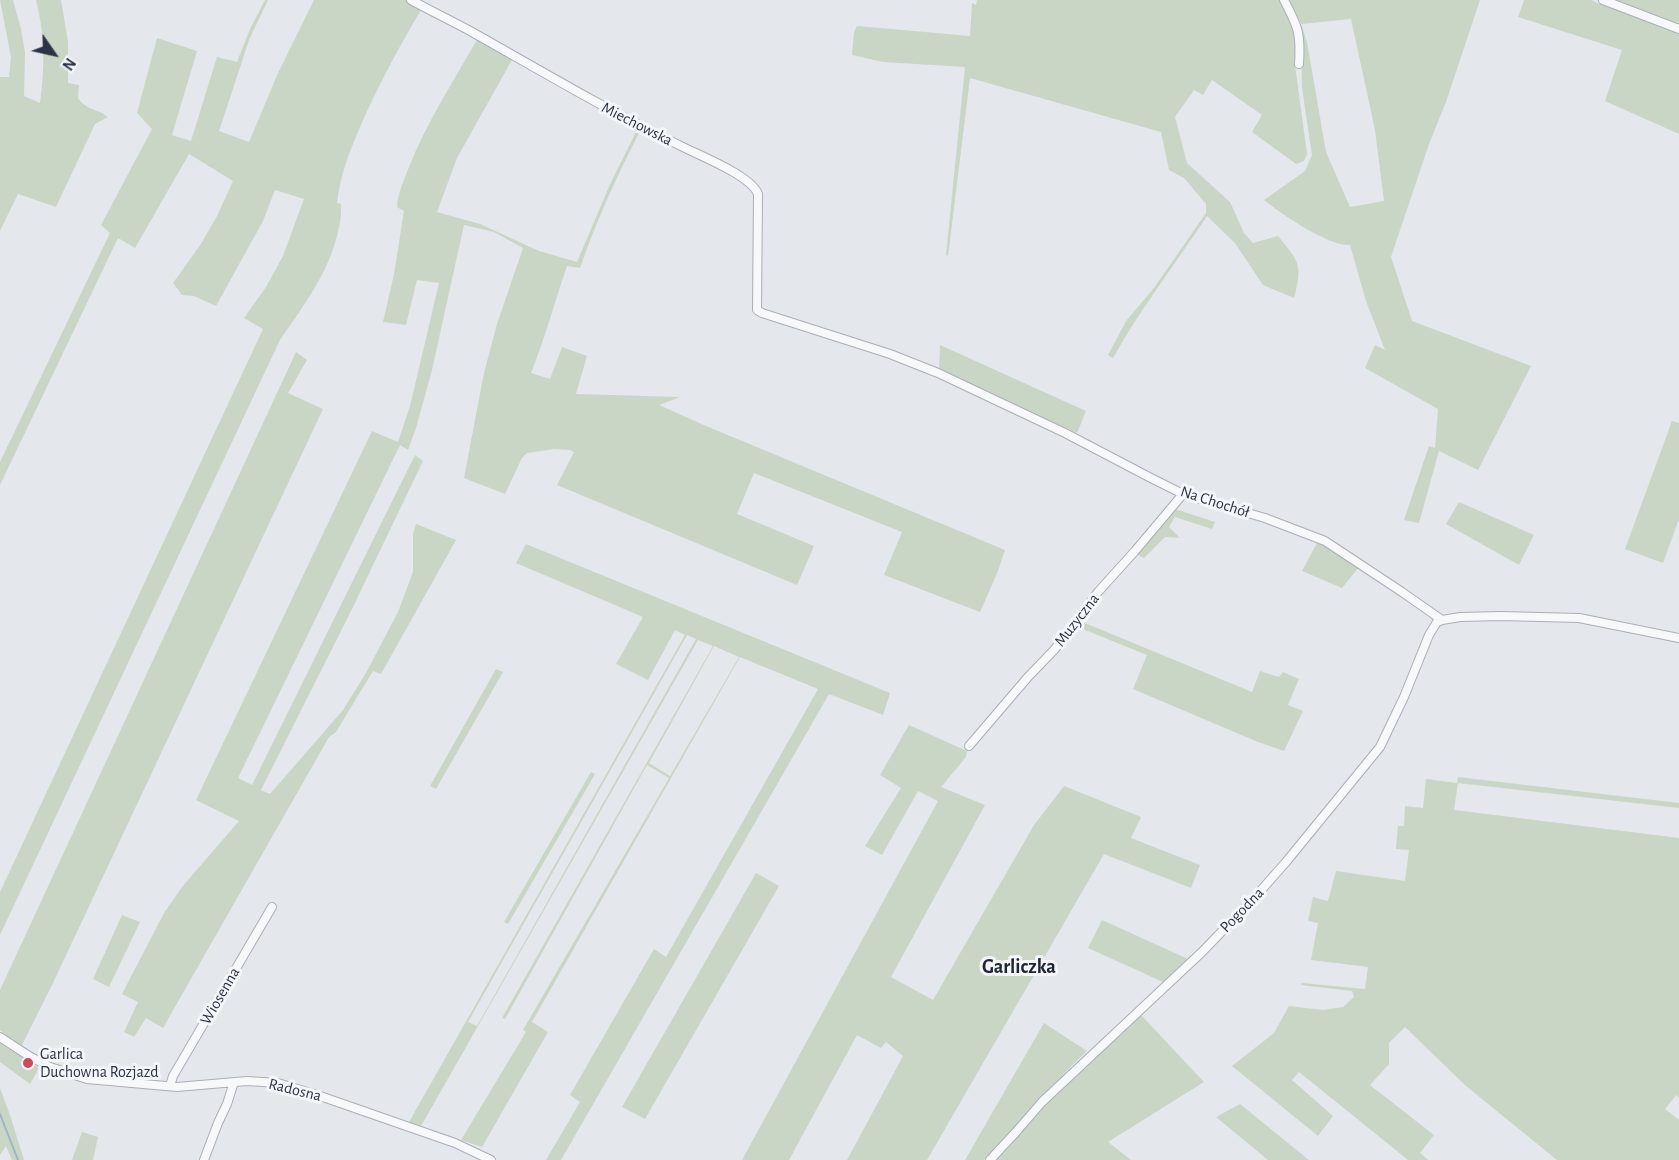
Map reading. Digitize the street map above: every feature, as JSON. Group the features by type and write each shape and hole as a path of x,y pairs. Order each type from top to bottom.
{"street":[{"name":"Miechowska","path":"411,0 605,107 722,166 752,184 758,194 757,310"},
{"path":"1284,0 1298,28 1299,64"},
{"path":"1603,0 1679,29"},
{"name":"Na Chochół","path":"757,310 762,314 890,354 938,373 1065,433 1184,494 1264,518 1325,541 1442,620"},
{"name":"Muzyczna","path":"969,746 1060,642 1098,592 1184,494"},
{"path":"1442,620 1501,616 1579,618 1679,638"},
{"name":"Pogodna","path":"990,1160 1047,1096 1201,953 1286,862 1380,747 1429,635 1437,622 1442,620"},
{"name":"Wiosenna","path":"170,1086 173,1076 272,907"},
{"name":"Radosna","path":"0,1037 50,1067 87,1079 170,1086 268,1081 288,1085 455,1143 491,1160"},
{"path":"204,1160 234,1082"}],"green space":[{"path":"0,0 13,0 21,29 25,53 24,96 40,103 43,51 36,0 61,0 68,42 68,83 79,85 78,98 85,105 108,117 95,124 56,207 18,194 0,231 0,77 9,77 11,57"},
{"path":"265,0 268,0 249,40 219,131 249,142 278,73 314,0 407,0 422,8 380,85 348,158 337,203 341,204 340,224 330,258 316,287 280,340 0,935 0,892 263,329 244,318 266,287 283,256 304,199 275,190 263,221 216,306 194,296 182,295 173,283 201,244 233,181 189,154 135,248 118,238 0,485 0,462 110,233 101,225 152,129 137,113 157,38 197,51 172,135 191,141 217,57 237,62"},
{"path":"977,0 1281,0 1296,36 1295,65 1307,154 1304,161 1296,164 1252,132 1262,115 1212,80 1203,95 1194,90 1175,117 1187,163 1230,202 1244,233 1253,243 1278,236 1295,258 1298,278 1294,298 1263,285 1235,243 1207,216 1147,303 1113,358 1108,355 1126,321 1154,288 1206,213 1206,204 1184,178 1169,170 1161,132 970,78 948,256 946,255 965,67 883,62 852,55 854,32 857,26 970,36 972,3 976,5"},
{"path":"1289,0 1480,0 1391,257 1412,321 1531,366 1478,470 1439,451 1419,523 1404,520 1429,446 1435,448 1438,409 1365,368 1375,345 1385,350 1366,301 1350,245 1331,241 1318,235 1293,221 1264,200 1305,171 1312,155 1302,88 1301,24","holes":["1351,19 1375,130 1384,201 1350,207 1326,152 1307,42 1301,24"]},
{"path":"1524,0 1592,0 1634,14 1679,33 1679,134 1605,101 1622,50 1518,17"},
{"path":"1611,0 1679,0 1679,26"},
{"path":"478,38 513,58 457,158 437,212 480,224 539,251 577,262 611,182 638,128 641,129 608,197 580,268 567,266 531,373 550,379 562,347 587,356 576,394 680,397 659,405 1005,550 998,571 980,612 884,575 902,532 754,473 737,514 814,546 797,585 557,485 574,452 570,450 554,449 527,453 522,458 505,494 464,478 484,373 497,324 523,248 494,232 464,225 432,370 408,450 400,445 238,778 252,785 415,455 423,461 261,790 270,794 343,710 366,673 398,612 413,572 413,534 416,524 456,540 381,674 373,671 336,732 329,737 163,1028 146,1018 134,1037 124,1032 138,1002 122,994 164,913 182,887 239,821 196,800 372,431 398,442 410,406 439,283 417,280 406,325 383,322 394,274 404,211 397,207 399,196 424,134"},
{"path":"940,345 1086,411 1077,433 939,371"},
{"path":"296,352 307,360 288,393 323,409 21,1047 0,1030 0,990"},
{"path":"1672,421 1679,423 1679,519 1663,563 1625,549"},
{"path":"1459,502 1534,535 1519,565 1446,524"},
{"path":"1175,509 1215,522 1212,529 1175,517 1169,527 1180,538 1165,537 1144,558 1136,554"},
{"path":"1318,541 1359,567 1342,588 1302,571"},
{"path":"526,544 890,693 883,715 829,694 561,1160 546,1160 580,1102 570,1095 654,949 666,957 818,689 740,657 532,1022 548,1032 482,1147 461,1140 526,1032 523,1030 669,778 647,765 505,1019 502,1018 713,646 698,640 421,1126 409,1122 685,635 675,630 648,680 616,664 643,617 516,563","holes":["687,635 696,639 477,1026 468,1022","714,646 739,657 670,776 649,763"]},
{"path":"1080,621 1252,692 1260,671 1279,677 1283,672 1299,679 1288,705 1303,711 1284,751 1133,689 1147,655 1078,627"},
{"path":"496,669 503,672 436,789 430,786"},
{"path":"909,725 967,751 966,757 941,787 985,805 891,977 933,1000 1034,825 1064,786 1141,817 1131,838 1200,865 1191,888 1104,854 927,1160 847,1160 903,1056 886,1042 881,1048 857,1035 789,1160 742,1160 938,801 918,791 882,855 865,846 901,788 880,775"},
{"path":"591,772 595,774 508,924 504,922"},
{"path":"1458,777 1679,803 1679,808 1458,783 1454,810 1679,838 1679,1098 1676,1095 1665,1109 1679,1120 1679,1160 1557,1160 1466,1086 1405,1027 1389,1043 1389,1064 1370,1085 1434,1135 1420,1153 1428,1160 1408,1160 1299,1072 1292,1080 1333,1116 1318,1136 1232,1066 1274,1033 1289,1006 1323,1010 1343,1007 1354,997 1352,991 1301,985 1302,983 1365,989 1368,967 1311,960 1318,923 1308,921 1313,897 1328,901 1336,871 1405,881 1409,850 1396,849 1398,826 1404,826 1405,806 1423,808 1426,779 1457,783"},
{"path":"756,873 779,886 645,1119 622,1107"},
{"path":"122,915 140,922 109,987 93,979"},
{"path":"1102,920 1188,959 1163,982 1088,948"},
{"path":"1141,1015 1204,1082 1108,1142 1131,1160 995,1160 1055,1094"},
{"path":"1044,1023 1087,1051 984,1160 965,1160"},
{"path":"0,1043 39,1068 30,1084 0,1062"},
{"path":"0,1088 24,1160 12,1160 6,1146 0,1155"},
{"path":"1240,1104 1309,1160 1268,1160 1216,1117"},
{"path":"82,1132 98,1137 93,1160 72,1160"}],"waterway":[{"name":"Garliczka","path":"0,1114 18,1160"}],"place":[{"name":"Garlica Duchowna Rozjazd","path":"28,1063"}],"district":[{"name":"Garliczka","path":"1019,967"}]}
